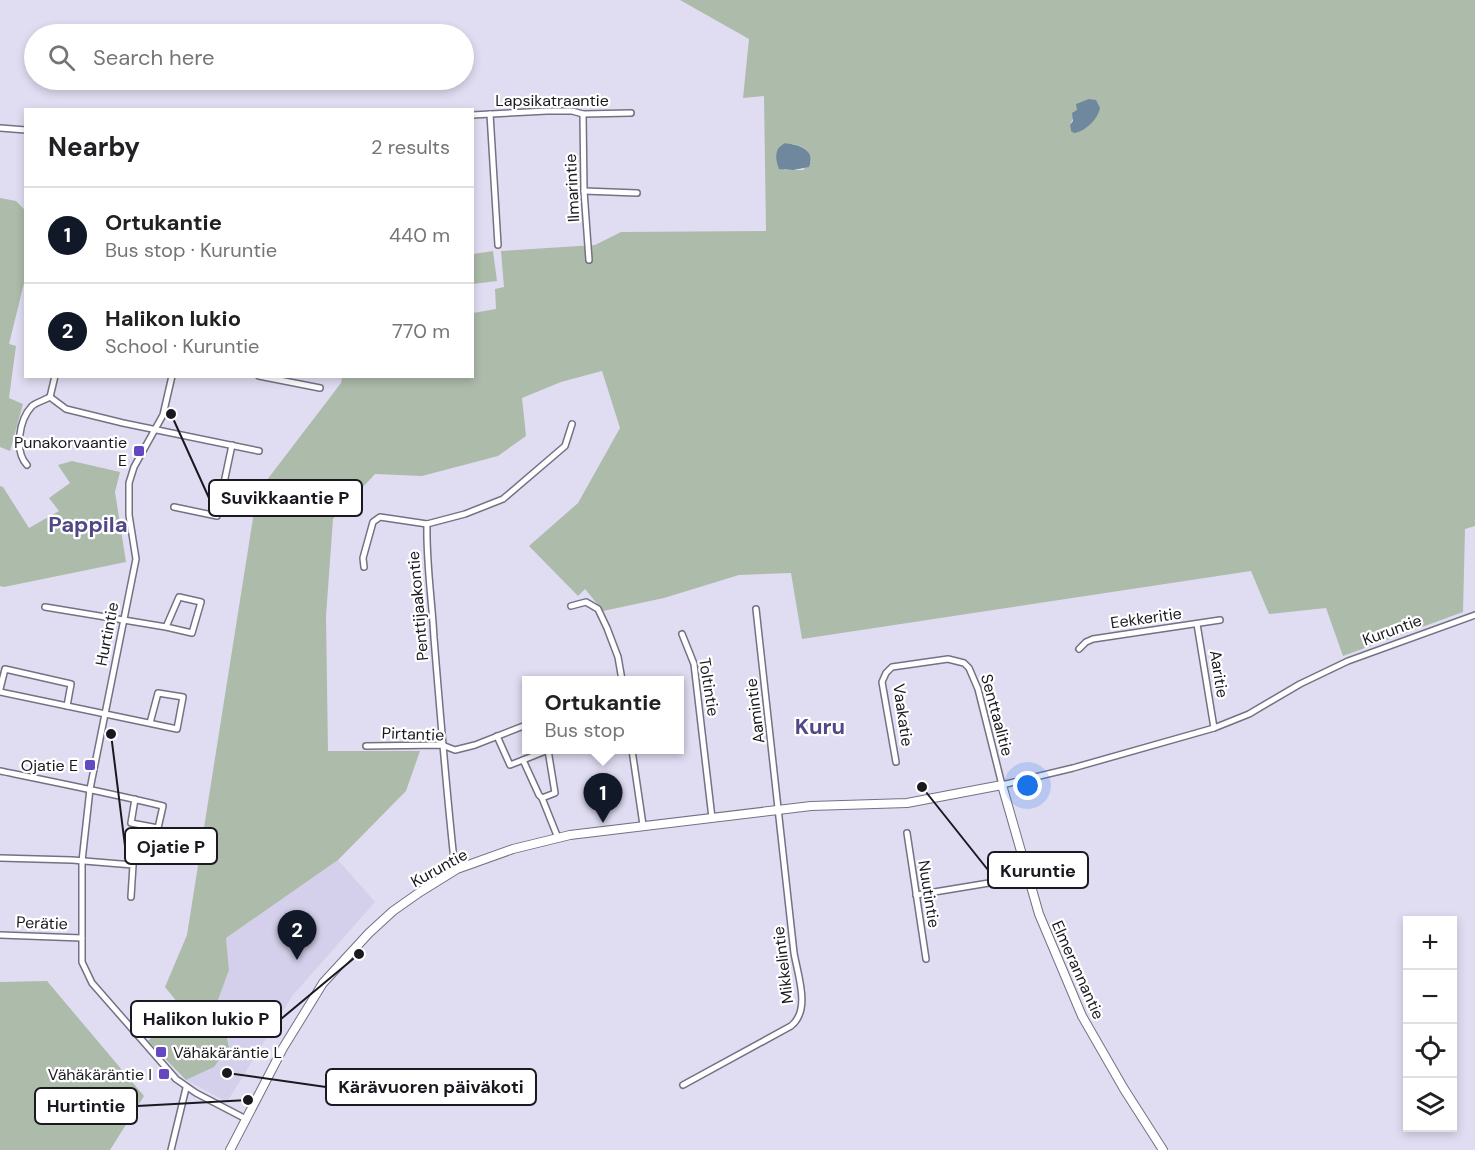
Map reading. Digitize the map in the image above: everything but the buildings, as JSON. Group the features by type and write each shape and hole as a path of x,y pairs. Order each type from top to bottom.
{"street":[{"name":"Lapsikatraantie","path":"474,115 547,111 572,111 583,114 631,113"},
{"path":"490,114 498,245"},
{"name":"Ilmarintie","path":"583,114 584,191 589,260"},
{"path":"0,128 24,130"},
{"path":"584,191 637,194"},
{"path":"50,397 55,378"},
{"name":"Hurtintie","path":"172,378 163,415 134,467 129,483 129,515 136,560 90,789 82,861 82,962 92,983 186,1088 246,1119"},
{"path":"270,378 320,388"},
{"path":"50,397 66,409 259,451"},
{"path":"27,465 22,460 20,441 23,419 34,405 50,397"},
{"path":"364,567 363,558 373,522 380,517 427,524 465,514 503,499 565,446 572,424"},
{"path":"174,507 217,516 232,445"},
{"name":"Penttijaakontie","path":"427,524 426,560 432,602 442,746 454,860 457,869"},
{"path":"45,607 124,619 192,633 201,602 178,597 166,627"},
{"path":"571,606 586,602 598,609 618,657 621,676"},
{"name":"Aamintie","path":"756,609 779,810"},
{"name":"Kuruntie","path":"230,1150 301,1017 323,982 393,911 457,869 513,849 558,838 642,825 779,810 842,804 907,803 1002,785 1073,768 1214,728 1248,714 1300,684 1348,661 1475,615"},
{"name":"Eekkeritie","path":"1078,649 1093,639 1220,620"},
{"name":"Aaritie","path":"1197,624 1214,728"},
{"name":"Toltintie","path":"682,634 694,664 712,818"},
{"name":"Senttaalitie","path":"886,673 892,667 948,659 964,663 969,668 978,689 1002,785"},
{"path":"67,706 71,684 5,669 0,690 67,706 105,715 177,729 183,697 158,693 150,723"},
{"name":"Vaakatie","path":"886,673 882,682 896,762"},
{"name":"Pirtantie","path":"366,746 442,746 455,750 522,727"},
{"path":"497,736 510,765 538,754"},
{"path":"542,798 555,793 549,754"},
{"path":"633,754 642,825"},
{"path":"523,760 558,838"},
{"path":"0,771 90,789 135,799 163,806 158,828 131,823 135,799"},
{"name":"Elmerannantie","path":"1002,785 1039,914 1082,1016 1124,1089 1163,1150"},
{"name":"Mikkelintie","path":"683,1085 791,1026 798,1021 801,1014 802,1006 779,810"},
{"name":"Nuutintie","path":"906,833 926,960"},
{"path":"0,858 133,865 131,897"},
{"path":"916,895 995,882 1027,873"},
{"name":"Perätie","path":"0,935 82,938"},
{"path":"171,1150 186,1088"}],"shaded area":[{"path":"338,860 375,902 293,995 227,1102 186,1080 214,1067 229,1047 218,1000 229,970 226,938"}],"green space":[{"path":"680,0 1475,0 1475,526 1465,529 1463,612 1343,656 1326,608 1269,614 1251,571 802,639 791,573 739,575 664,598 603,611 585,589 578,596 529,546 578,503 620,428 602,371 561,382 522,398 526,436 498,456 422,476 375,474 333,519 326,616 328,751 420,751 406,791 338,860 226,938 229,970 218,1000 229,1047 214,1067 186,1080 148,1041 182,1008 165,987 187,935 257,493 341,383 342,378 474,378 474,313 496,309 495,289 504,287 501,251 595,245 621,232 766,231 764,96 743,98 749,39","holes":["1077,110 1091,121 1086,128 1071,131 1070,125","785,143 806,149 811,162 803,170 784,170 780,146"]},
{"path":"0,198 16,201 24,209 24,283 9,344 16,346 9,398 23,404 10,451 0,447"},
{"path":"493,251 497,281 474,284 474,254"},
{"path":"72,461 120,472 115,492 126,562 0,586 0,486 3,487 29,528 59,511 49,498 70,483 58,465"},
{"path":"47,981 144,1096 110,1150 0,1150 0,982"}],"water":[{"path":"1089,99 1096,100 1100,108 1099,112 1087,128 1074,133 1070,125 1073,121 1072,113 1077,110 1076,104"},
{"path":"785,143 796,145 808,152 811,161 809,167 793,170 779,169 776,154 781,145"}],"place":[{"name":"Suvikkaantie P","path":"171,414"},
{"name":"Punakorvaantie E","path":"139,451"},
{"name":"Ojatie P","path":"111,734"},
{"name":"Ojatie E","path":"90,765"},
{"name":"Kuruntie","path":"922,787"},
{"name":"Ortukantie","path":"603,823"},
{"name":"Halikon lukio P","path":"359,954"},
{"name":"Halikon lukio","path":"297,960"},
{"name":"Vähäkäräntie L","path":"161,1052"},
{"name":"Kärävuoren päiväkoti","path":"227,1073"},
{"name":"Vähäkäräntie I","path":"164,1074"},
{"name":"Hurtintie","path":"248,1100"}],"district":[{"name":"Pappila","path":"88,524"},
{"name":"Kuru","path":"820,726"}]}
